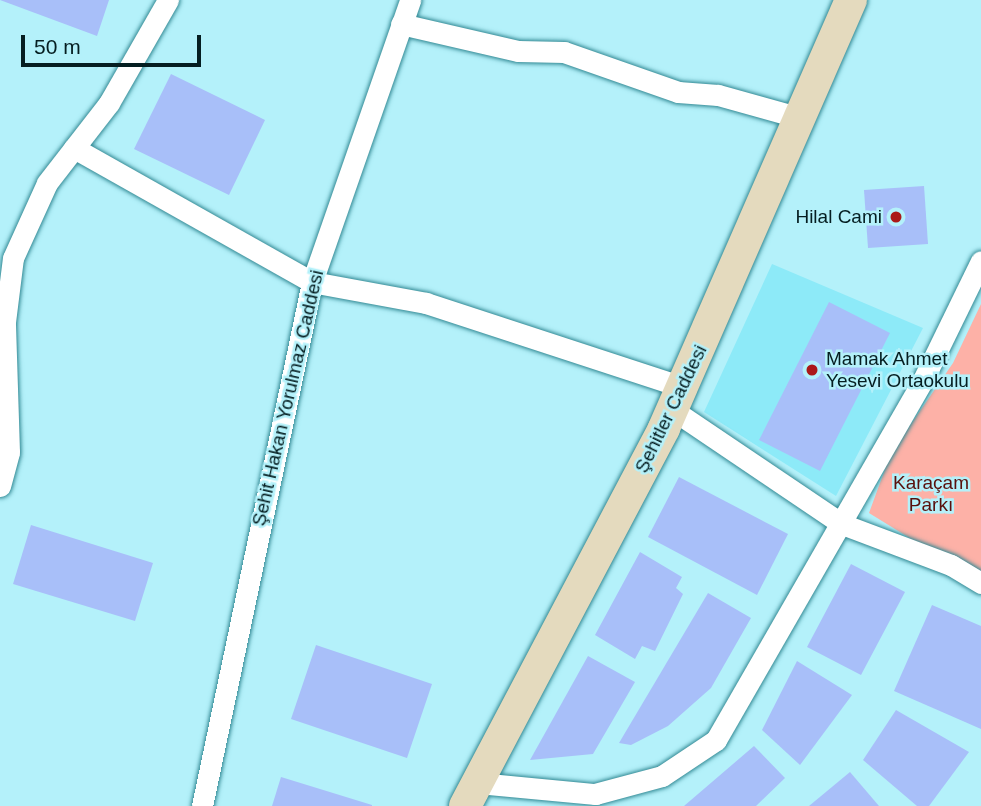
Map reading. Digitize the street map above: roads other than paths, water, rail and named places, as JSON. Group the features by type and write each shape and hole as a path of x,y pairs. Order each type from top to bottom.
{"street":[{"path":"0,486 9,452 2,319 13,258 47,183 109,103 168,0"},
{"name":"Şehit Hakan Yorulmaz Caddesi","path":"202,806 312,282 410,0"},
{"name":"Şehitler Caddesi","path":"472,794 678,399 851,0"},
{"path":"401,24 518,51 564,52 678,92 718,96 801,118"},
{"path":"74,148 312,282 426,303 678,399 842,524 951,565 981,583"},
{"path":"472,794 595,794 662,776 716,740 923,380 981,261"}],"place":[{"name":"Hilal Cami","path":"896,217"},
{"name":"Mamak Ahmet Yesevi Ortaokulu","path":"812,370"}],"park label":[{"name":"Karaçam Parkı","path":"931,494"}]}
